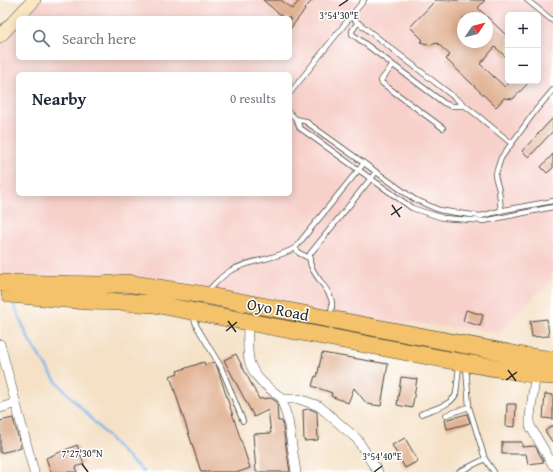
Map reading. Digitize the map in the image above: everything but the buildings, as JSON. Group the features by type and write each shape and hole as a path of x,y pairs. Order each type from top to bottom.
{"highway":[{"name":"Oyo Road","path":"9,289 126,283 204,295 325,328 463,362 545,376"},
{"name":"Oyo Road","path":"9,289 86,301 154,304 248,323 325,328 553,360"}],"street":[{"path":"19,16 34,0"},
{"path":"0,36 16,19"},
{"path":"248,323 249,360 255,374 267,387 283,399 299,399 319,406 356,439 378,472"},
{"path":"0,344 34,472"},
{"path":"536,358 545,376 530,416 530,426 553,465"},
{"path":"283,399 288,420 296,472"},
{"path":"0,408 16,403"}],"lane":[{"path":"292,91 364,0"},
{"path":"527,0 553,20"},
{"path":"351,17 511,143"},
{"path":"358,22 352,31 352,34 444,102 451,106 465,106"},
{"path":"393,65 382,79 382,83 443,128"},
{"path":"501,210 499,190 495,176 501,158 536,110 553,90"},
{"path":"292,115 296,119 300,128 412,208 443,218 484,221 553,207"},
{"path":"296,119 305,121 414,199 439,210 457,214 481,216 501,210 553,201"},
{"path":"204,295 224,275 232,270 286,254 296,248 364,163"},
{"path":"325,328 333,304 310,263 310,254 376,172"},
{"path":"296,248 299,253 309,258"},
{"path":"191,311 197,327 221,367 243,422"},
{"path":"463,362 469,407 485,460 494,472"},
{"path":"421,414 449,403 454,398 463,362"},
{"path":"446,415 469,407"},
{"path":"459,472 485,460"}],"shaded area":[{"path":"35,0 553,0 553,278 499,332 0,281 0,39 16,21 16,60 292,60 292,16 21,16"}],"waterway":[{"path":"12,300 30,342 56,381 125,455 144,472"}]}
